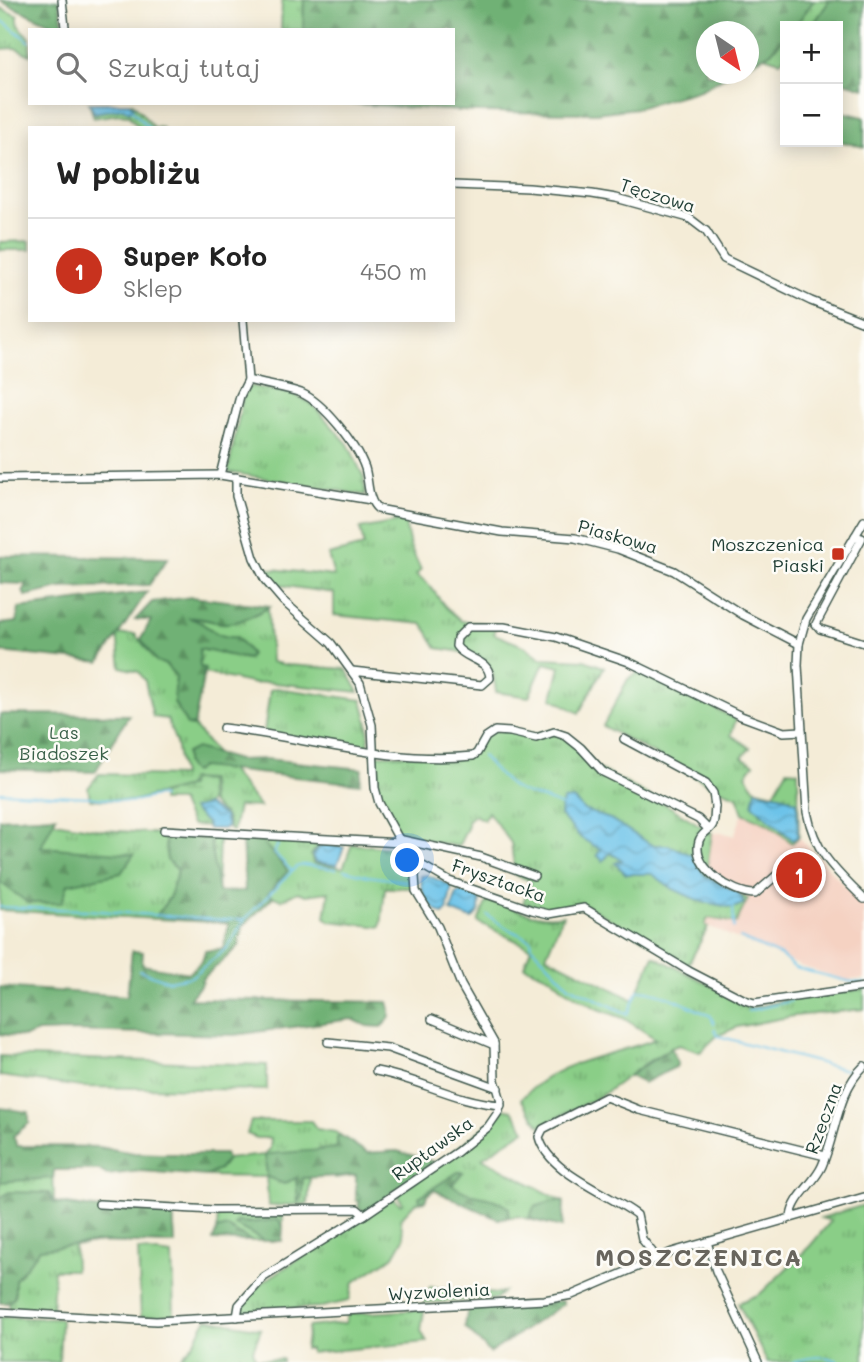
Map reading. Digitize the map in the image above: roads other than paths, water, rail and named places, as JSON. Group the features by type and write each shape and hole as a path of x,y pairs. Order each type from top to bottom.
{"street":[{"path":"62,0 65,27"},
{"name":"Tęczowa","path":"455,185 529,188 605,196 689,219 706,231 724,259 811,302 864,323"},
{"path":"0,478 220,475 240,396 248,380 243,322"},
{"path":"248,380 304,394 324,411 361,458 368,477 371,500"},
{"name":"Piaskowa","path":"220,475 371,500 375,507 382,510 502,532 575,538 618,550 674,571 743,615 799,644"},
{"name":"Frysztacka","path":"236,477 236,496 254,558 265,580 281,599 331,643 352,671 366,700 372,725 375,788 379,803 400,841 418,863 449,881 531,910 549,914 584,908 689,971 754,1003 864,986"},
{"path":"864,520 806,619 799,644 807,812 815,842 825,859 864,899"},
{"path":"855,536 862,538 816,624 820,629 864,643"},
{"path":"352,671 482,685 489,681 489,669 457,649 460,633 468,627 481,626 523,631 556,636 629,662 731,712 784,732 802,731"},
{"path":"223,728 374,753 470,757 477,753 486,737 495,731 534,738 554,732 566,736 581,748 603,772 698,819 708,829"},
{"path":"624,739 706,783 715,796 713,823 700,839 698,846 699,858 705,869 715,877 750,894 759,892 802,853"},
{"path":"164,830 400,841 481,857 534,876"},
{"path":"376,1072 392,1074 477,1104 501,1105 494,1072 494,1045 461,985 438,927 416,891 418,863"},
{"path":"432,1019 494,1045"},
{"path":"328,1042 388,1048 498,1088"},
{"name":"Rzeczna","path":"791,1217 792,1208 821,1168 847,1089 864,1066"},
{"path":"657,1258 642,1239 637,1215 570,1174 554,1160 541,1145 539,1137 543,1129 607,1097 639,1110 825,1156"},
{"name":"Ruptawska","path":"237,1317 239,1305 264,1278 364,1215 475,1137 491,1123 501,1105"},
{"name":"Wyzwolenia","path":"0,1312 156,1321 544,1300 572,1295 657,1258 864,1196"},
{"path":"99,1204 214,1210 357,1209 364,1215"},
{"path":"707,1242 716,1271 758,1362"}],"water":[{"path":"90,105 134,107 129,112 123,108 94,113"},
{"path":"756,790 784,796 797,802 798,836 793,840 753,805"},
{"path":"573,799 584,810 610,819 652,845 668,845 692,855 705,876 737,892 743,904 733,908 699,901 673,889 652,874 626,874 615,863 622,860 610,853 603,861 597,855 601,850 581,838 560,815 563,800"},
{"path":"207,805 224,816 227,827 208,829 207,824 192,809"},
{"path":"322,844 344,847 337,865 315,862 312,856"},
{"path":"427,875 452,886 447,911 443,914 433,908 424,894 421,876"},
{"path":"462,891 480,897 479,911 472,919 451,911 457,893"}],"waterway":[{"path":"0,19 28,40"},
{"path":"132,110 147,126"},
{"path":"482,756 514,788 562,806"},
{"path":"0,792 130,802 162,797"},
{"path":"277,839 274,853 292,871"},
{"path":"139,970 168,981 191,977 227,948 245,919 296,867 303,865 336,869"},
{"path":"344,870 412,882"},
{"path":"0,907 88,910 220,920 244,919"},
{"path":"733,908 734,928"},
{"path":"487,915 531,940 532,947 569,986 628,1014 638,990 657,993 711,1016 714,1024"},
{"path":"740,938 781,956 795,968 864,983"},
{"path":"748,1011 791,1001"},
{"path":"715,1029 718,1036 854,1072"},
{"path":"793,1362 817,1357 840,1362"}],"place":[{"name":"Moszczenica Piaski","path":"838,554"},
{"name":"Super Koło","path":"799,875"}],"district":[{"name":"MOSZCZENICA","path":"699,1256"}],"park label":[{"name":"Las Biadoszek","path":"64,742"}]}
